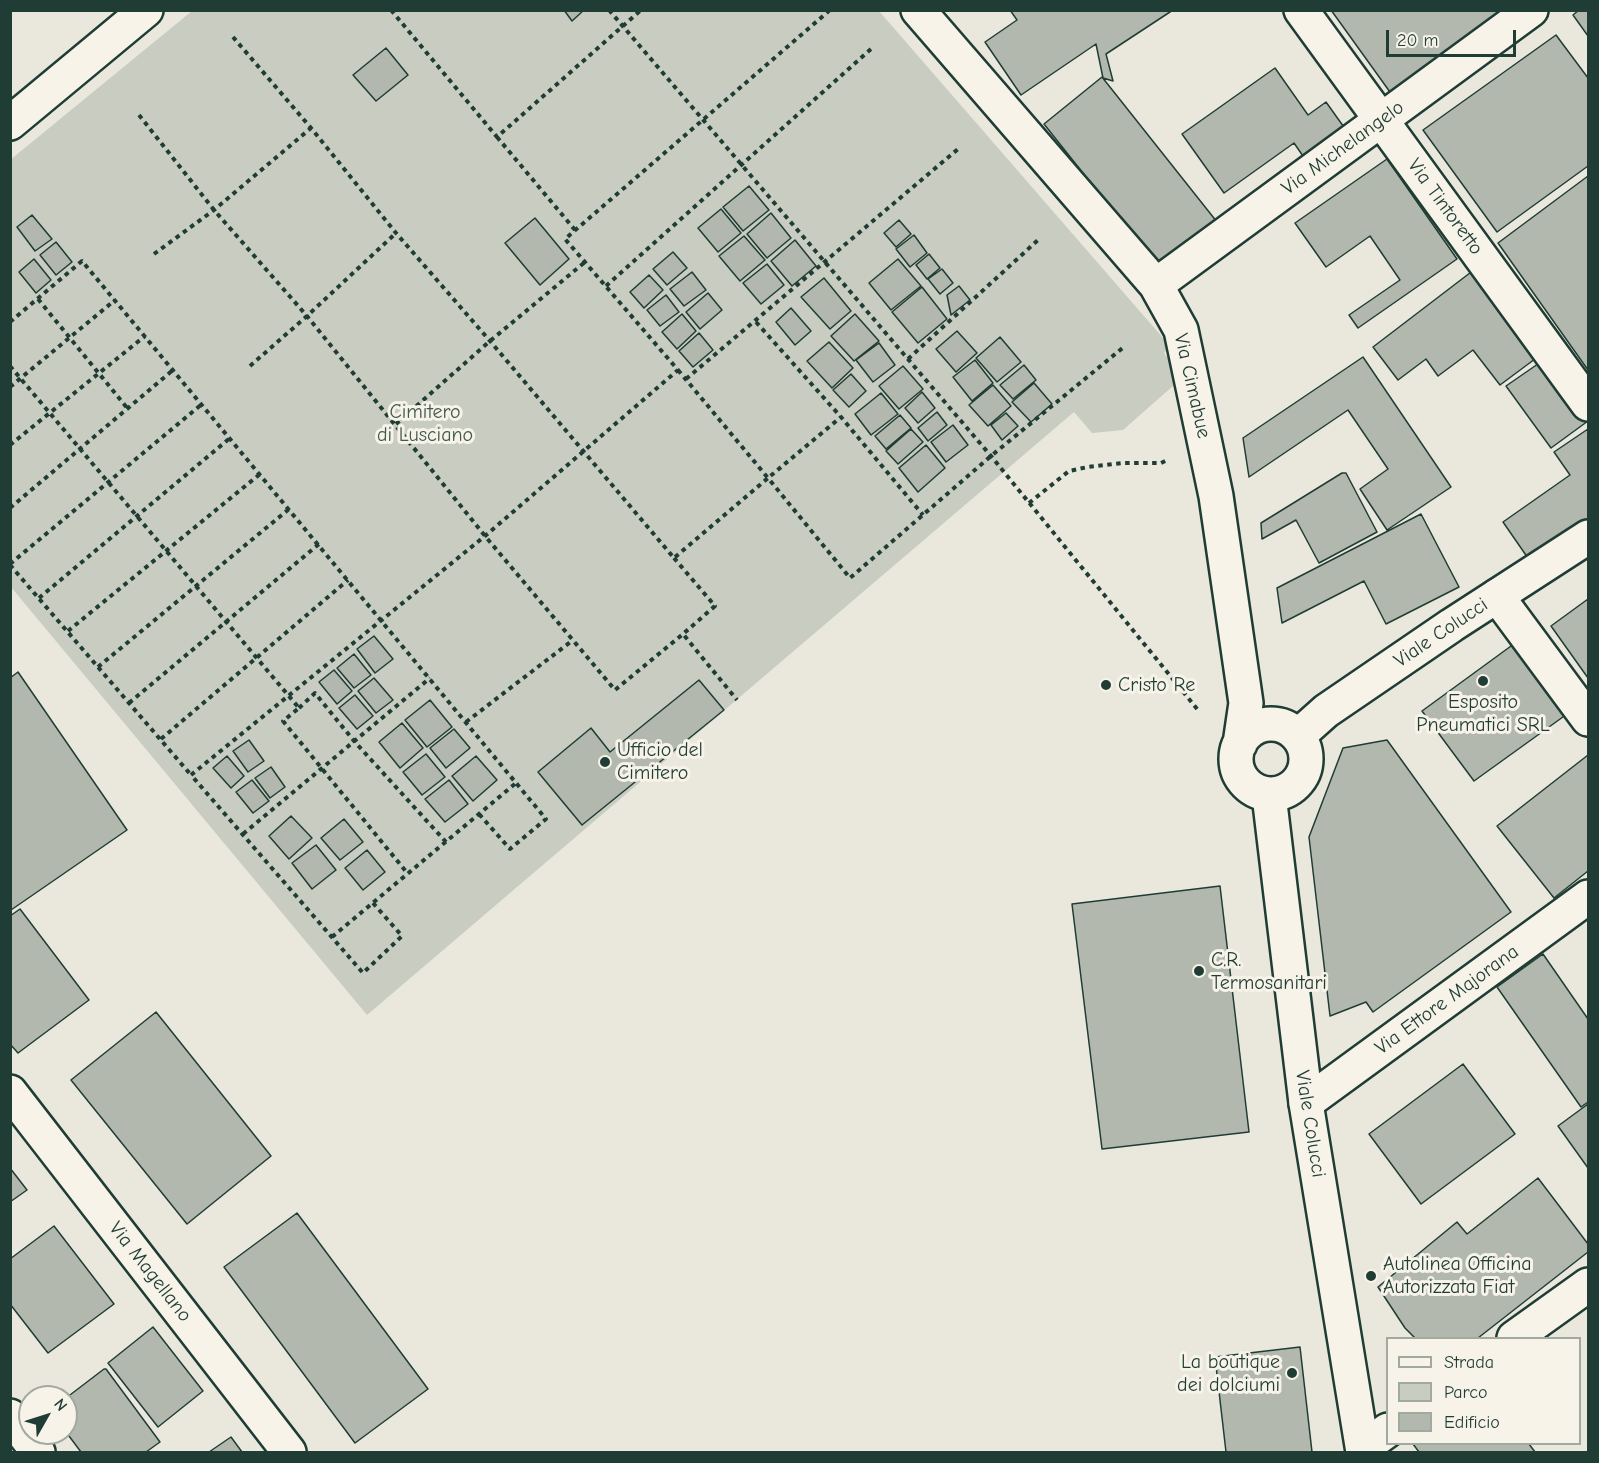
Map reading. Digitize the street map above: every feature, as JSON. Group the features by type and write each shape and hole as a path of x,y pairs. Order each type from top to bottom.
{"street":[{"path":"10,123 146,10"},
{"name":"Via Cimabue","path":"918,10 1155,285 1181,330 1216,496 1246,703 1240,744"},
{"name":"Via Tintoretto","path":"1301,10 1588,404"},
{"name":"Via Michelangelo","path":"1155,285 1531,10"},
{"name":"Viale Colucci","path":"1298,736 1326,711 1588,537"},
{"path":"1497,596 1588,719"},
{"path":"1268,724 1280,725 1298,736 1307,759 1305,770 1291,789 1280,794 1269,795 1258,792 1240,776 1236,761 1240,744 1247,733 1268,724"},
{"name":"Viale Colucci","path":"1269,795 1306,1103 1371,1443"},
{"name":"Via Ettore Majorana","path":"1306,1103 1588,897"},
{"name":"Via Magellano","path":"10,1092 289,1452"},
{"path":"1515,1337 1588,1285"},
{"path":"10,1416 38,1452"}],"path":[{"path":"391,10 575,230"},
{"path":"609,10 991,456 1198,710"},
{"path":"497,137 641,10"},
{"path":"830,10 565,239 686,379 850,578 991,456 1125,346"},
{"path":"139,115 214,210 307,316 485,536 615,690 683,634 715,606 396,233 233,37"},
{"path":"606,286 872,48"},
{"path":"154,254 214,210 311,128"},
{"path":"686,379 958,149"},
{"path":"250,366 396,233"},
{"path":"908,359 1038,240"},
{"path":"10,322 82,261 546,819 510,849 479,814"},
{"path":"396,424 490,341 585,262"},
{"path":"38,299 128,409"},
{"path":"10,387 115,300"},
{"path":"756,322 841,417 923,515"},
{"path":"10,445 145,336"},
{"path":"10,366 299,708"},
{"path":"10,508 173,370"},
{"path":"191,775 383,621 678,370"},
{"path":"202,404 10,564 363,973 402,936 373,903"},
{"path":"674,558 841,417"},
{"path":"39,598 230,438"},
{"path":"1029,503 1069,471 1123,463 1161,463 1178,454"},
{"path":"68,632 260,474"},
{"path":"98,667 289,509"},
{"path":"129,703 319,544"},
{"path":"161,739 348,580"},
{"path":"683,634 737,700"},
{"path":"466,722 573,640"},
{"path":"243,834 430,678"},
{"path":"408,874 283,721 315,693 354,741 446,842"},
{"path":"332,937 516,783"}],"green space":[{"name":"Cimitero di Lusciano","path":"192,11 879,11 1170,346 1164,353 1182,378 1123,430 1092,433 1074,412 367,1015 11,587 10,160"}],"building":[{"path":"564,10 584,10 572,21"},
{"path":"1010,10 1173,10 1106,54 1113,81 1103,78 1096,44 1021,95 985,42 1017,20"},
{"path":"1331,10 1505,10 1395,99"},
{"path":"1579,10 1588,10 1588,36 1573,15"},
{"path":"1556,35 1588,78 1588,166 1497,232 1423,130"},
{"path":"386,48 408,75 376,101 353,75"},
{"path":"1275,68 1308,115 1326,102 1346,130 1305,159 1294,143 1224,193 1182,134"},
{"path":"1102,77 1221,227 1163,274 1044,124"},
{"path":"1387,159 1457,259 1358,328 1349,315 1400,280 1370,236 1326,267 1295,223"},
{"path":"1588,176 1588,370 1498,243"},
{"path":"749,186 769,210 743,231 723,207"},
{"path":"721,209 741,233 718,252 698,228"},
{"path":"771,213 791,238 767,258 747,234"},
{"path":"32,215 52,239 35,251 17,227"},
{"path":"535,218 569,259 540,285 505,243"},
{"path":"899,220 911,234 896,247 884,233"},
{"path":"914,235 927,253 910,267 896,249"},
{"path":"744,236 765,260 740,281 719,256"},
{"path":"795,240 816,266 792,286 771,261"},
{"path":"56,242 72,262 56,275 40,255"},
{"path":"673,252 687,268 667,285 653,269"},
{"path":"929,254 940,268 927,279 916,265"},
{"path":"34,259 51,280 36,293 19,272"},
{"path":"898,259 921,286 891,310 869,283"},
{"path":"767,264 784,285 761,304 743,283"},
{"path":"1479,266 1543,353 1500,385 1473,350 1438,376 1426,359 1398,380 1373,347"},
{"path":"942,269 953,283 940,294 928,279"},
{"path":"692,272 706,290 684,306 670,289"},
{"path":"649,275 663,290 644,308 630,292"},
{"path":"824,278 851,311 830,329 801,297"},
{"path":"959,286 970,300 951,315 947,295"},
{"path":"922,287 947,319 918,343 892,312"},
{"path":"708,293 722,310 700,329 686,312"},
{"path":"666,295 679,312 660,326 647,310"},
{"path":"791,308 811,331 795,345 776,322"},
{"path":"682,314 696,331 677,349 662,332"},
{"path":"855,314 879,341 854,361 831,336"},
{"path":"957,331 977,353 956,372 936,349"},
{"path":"699,333 713,350 693,367 679,351"},
{"path":"1000,337 1021,362 997,382 976,358"},
{"path":"829,342 853,368 832,388 807,361"},
{"path":"879,343 895,365 873,382 856,360"},
{"path":"1363,357 1451,487 1387,530 1360,489 1388,469 1348,410 1249,477 1243,438"},
{"path":"1548,357 1588,415 1588,421 1551,448 1506,386"},
{"path":"975,360 993,383 972,401 953,377"},
{"path":"1024,365 1036,380 1013,399 1000,385"},
{"path":"903,366 923,389 899,409 879,386"},
{"path":"851,374 866,391 849,407 833,390"},
{"path":"1034,383 1052,404 1031,422 1012,402"},
{"path":"993,385 1011,406 988,426 969,405"},
{"path":"922,392 935,408 918,423 905,408"},
{"path":"881,393 898,414 871,435 855,414"},
{"path":"937,412 947,425 928,441 918,428"},
{"path":"1006,413 1018,426 1002,440 991,425"},
{"path":"900,415 911,428 886,449 875,436"},
{"path":"953,425 968,445 946,462 931,442"},
{"path":"911,429 923,442 898,464 886,451"},
{"path":"1588,429 1588,522 1530,561 1503,522 1570,475 1554,452"},
{"path":"926,445 945,468 918,492 899,468"},
{"path":"1342,473 1346,473 1377,532 1319,563 1296,520 1262,539 1261,523"},
{"path":"1421,514 1459,587 1386,624 1364,581 1282,623 1277,588"},
{"path":"1588,599 1588,678 1551,626"},
{"path":"374,636 393,659 375,673 357,649"},
{"path":"1522,638 1574,709 1474,781 1422,711"},
{"path":"354,654 371,675 354,688 337,668"},
{"path":"334,670 352,691 337,704 319,682"},
{"path":"18,672 127,830 11,910 10,678"},
{"path":"374,678 393,700 376,713 358,691"},
{"name":"Ufficio del Cimitero","path":"699,680 724,710 582,825 538,772 591,728 610,752"},
{"path":"355,695 373,716 357,729 339,708"},
{"path":"430,700 452,727 427,747 405,720"},
{"path":"402,723 423,748 400,768 379,742"},
{"path":"454,729 470,748 446,768 430,748"},
{"path":"249,740 264,761 248,772 233,751"},
{"path":"1387,740 1511,912 1373,1012 1366,1002 1330,1016 1309,837 1343,748"},
{"path":"426,754 445,777 422,795 403,772"},
{"path":"1588,755 1588,871 1554,898 1497,826"},
{"path":"227,756 244,776 231,788 213,768"},
{"path":"476,756 497,780 473,801 452,776"},
{"path":"271,767 285,787 270,798 255,778"},
{"path":"252,780 269,801 253,813 236,792"},
{"path":"449,780 468,804 445,822 425,799"},
{"path":"291,816 312,838 289,859 269,836"},
{"path":"344,819 363,842 340,860 321,838"},
{"path":"316,845 336,870 312,889 292,863"},
{"path":"367,850 385,872 363,890 345,868"},
{"path":"1220,886 1249,1132 1102,1149 1072,904"},
{"path":"20,909 89,1000 18,1053 10,1044 10,916"},
{"path":"1543,954 1588,1019 1588,1102 1581,1107 1497,987"},
{"path":"156,1012 271,1156 187,1224 71,1080"},
{"path":"1463,1064 1515,1134 1421,1204 1369,1134"},
{"path":"1588,1104 1588,1168 1558,1126"},
{"path":"10,1168 27,1190 10,1202"},
{"path":"1538,1178 1588,1244 1588,1252 1479,1337 1414,1337 1405,1328 1378,1287 1457,1222 1467,1234"},
{"path":"297,1213 428,1389 355,1443 224,1267"},
{"path":"54,1226 114,1304 48,1353 10,1304 10,1259"},
{"path":"153,1327 203,1391 158,1427 108,1363"},
{"path":"1300,1347 1312,1452 1226,1452 1215,1357"},
{"path":"106,1369 160,1442 146,1452 81,1452 76,1445 78,1445 78,1389"},
{"path":"231,1437 242,1452 209,1452"},
{"path":"1414,1445 1530,1445 1535,1452 1419,1452"}],"place":[{"name":"Esposito Pneumatici SRL","path":"1483,681"},
{"name":"Cristo Re","path":"1106,685"},
{"name":"Ufficio del Cimitero","path":"605,762"},
{"name":"C.R. Termosanitari","path":"1199,971"},
{"name":"Autolinea Officina Autorizzata Fiat","path":"1371,1276"},
{"name":"La boutique dei dolciumi","path":"1292,1373"}]}
